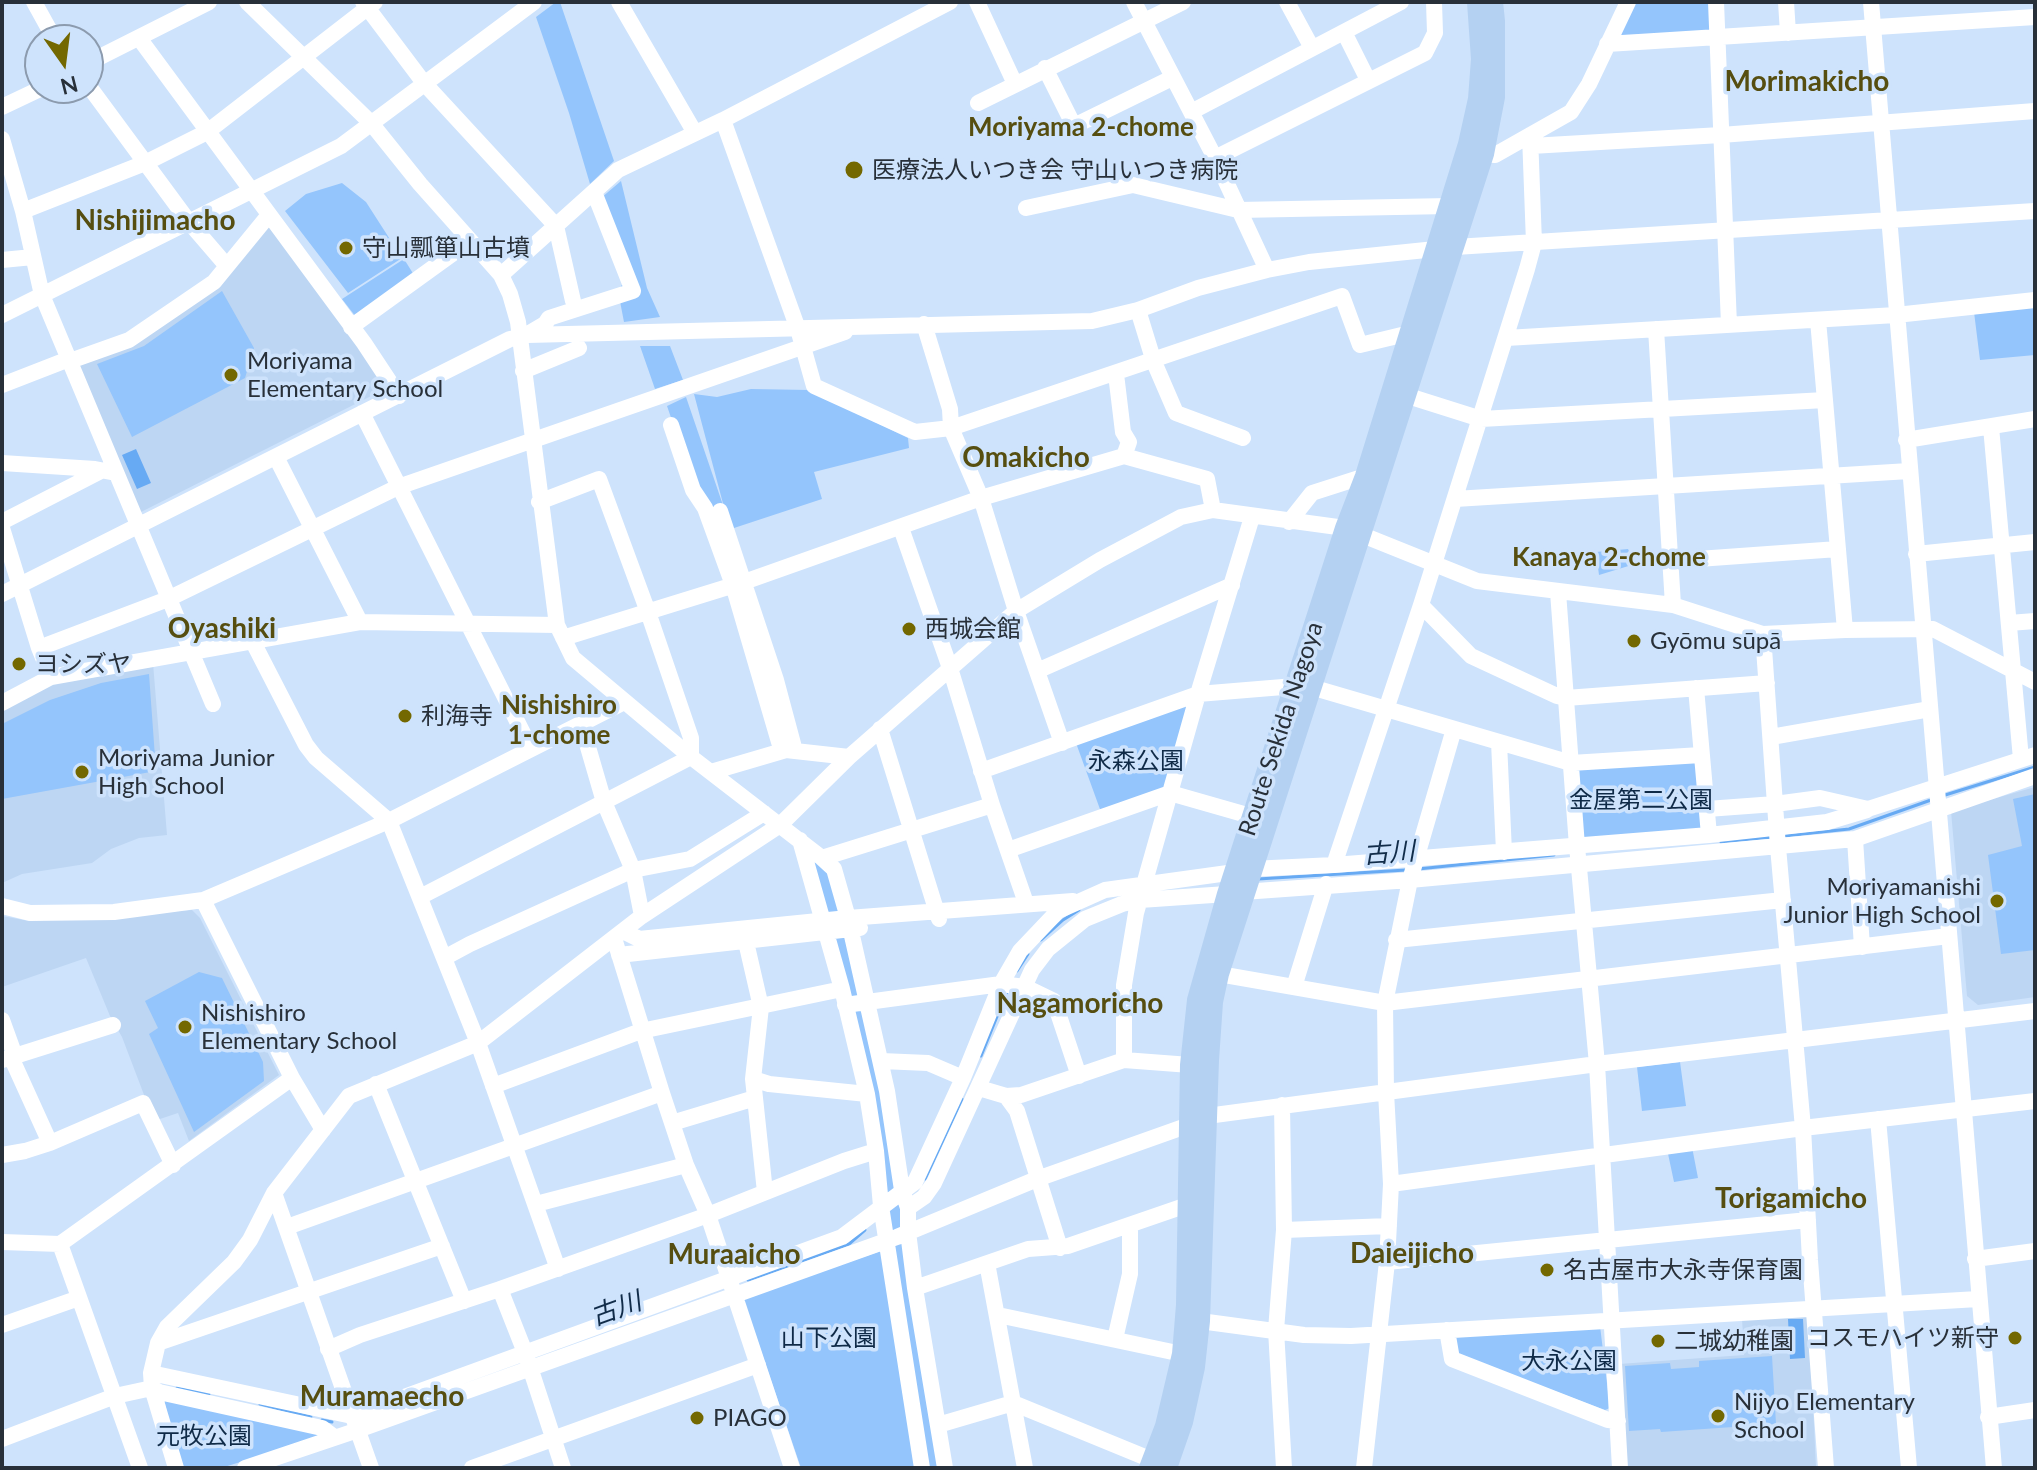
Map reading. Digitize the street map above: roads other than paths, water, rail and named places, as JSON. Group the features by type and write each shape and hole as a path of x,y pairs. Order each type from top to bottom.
{"main road":[{"name":"Route Sekida Nagoya","path":"1156,1465 1183,1422 1195,1367 1200,1321 1198,1120 1190,1065 1197,1000 1243,871 1353,530 1405,395 1446,248 1449,206 1478,99 1481,48 1477,2"},
{"name":"Route Sekida Nagoya","path":"1353,530 1365,476 1410,333 1484,154 1495,97 1493,2"},
{"name":"Route Sekida Nagoya","path":"1243,871 1254,817 1303,686"},
{"name":"Route Sekida Nagoya","path":"1156,1465 1182,1354 1187,1205 1212,1017 1235,893"}],"street":[{"path":"34,2 46,24"},
{"path":"104,55 209,2"},
{"path":"247,2 371,123 501,275 523,336 523,371 539,502 560,632 573,658 691,757 834,869 869,1001 881,1061 902,1190 908,1208 915,1288 945,1468"},
{"path":"503,2 515,16"},
{"path":"2,315 341,146 534,2"},
{"path":"619,2 695,133"},
{"path":"501,275 618,170 723,120 950,2"},
{"path":"977,2 1015,84"},
{"path":"1134,2 1215,158 1267,270"},
{"path":"978,103 1183,2"},
{"path":"1287,2 1312,48"},
{"path":"1191,112 1401,2"},
{"path":"1215,158 1425,53 1435,33 1434,2"},
{"path":"1484,154 1495,155 1530,140 1571,112 1589,84 1628,2"},
{"path":"1716,2 1729,325"},
{"path":"1786,2 1788,33"},
{"path":"1871,2 1994,1468"},
{"path":"23,211 145,163 207,132 368,4 424,83 556,226 573,301"},
{"path":"1607,44 2035,17"},
{"path":"1344,32 1368,80"},
{"path":"139,38 399,396"},
{"path":"1045,68 1074,126 1172,78"},
{"path":"2,107 24,97"},
{"path":"102,104 189,222 226,265"},
{"path":"1530,140 1721,135 2035,111"},
{"path":"723,120 798,329 814,386 915,432 951,428 1342,296 1360,345 1410,333"},
{"path":"2,139 9,190 23,211 42,295 109,472 138,526 213,704"},
{"path":"1334,865 1481,419 1534,243 1530,140"},
{"path":"1026,208 1133,185 1238,210 1449,206"},
{"path":"2,594 362,413 523,336 545,324 549,318 633,291 594,192"},
{"path":"523,336 1092,321 1138,310 1198,288 1309,262 1446,248 2035,211"},
{"path":"2,385 129,340 214,282 268,216"},
{"path":"351,327 470,241"},
{"path":"2,260 33,257"},
{"path":"1506,338 1896,315 2035,300"},
{"path":"1138,310 1154,362 1176,413 1243,438"},
{"path":"1818,320 1845,630"},
{"path":"924,324 950,409 951,428 981,498 1062,743"},
{"path":"39,648 168,599 398,487 866,325"},
{"path":"1656,329 1673,605"},
{"path":"523,371 579,348"},
{"path":"1116,374 1123,432 1129,442 1124,456"},
{"path":"1405,395 1481,419 1825,400"},
{"path":"362,413 530,747"},
{"path":"1906,440 2035,419"},
{"path":"671,425 693,490 705,508 738,584"},
{"path":"908,1208 924,1197 934,1183 979,1088 1020,951 1055,914 1079,900 1105,890 1243,871 1504,852 1578,857 1778,847 1855,839 2028,757 2014,672 1991,427"},
{"path":"2,703 51,677 360,622 467,624 560,632 648,612 738,584 981,498 1124,456 1207,479 1213,510"},
{"path":"276,457 360,622"},
{"path":"2,463 109,472"},
{"path":"1455,499 1909,471"},
{"path":"51,677 39,648 2,525 109,472"},
{"path":"1289,522 1312,493 1365,476"},
{"path":"539,502 599,479 691,738 691,757"},
{"path":"176,1468 152,1381 158,1343 167,1327 234,1262 250,1240 274,1193 349,1096 478,1043 642,916 780,825 849,757 1016,611 1100,560 1181,517 1213,510 1353,530 1477,581 1673,605 1763,634 1933,629 2035,682"},
{"path":"720,511 779,742 791,751"},
{"path":"1124,1060 1124,985 1140,900 1252,517"},
{"path":"901,528 1026,903"},
{"path":"1916,554 2035,542"},
{"path":"1670,561 1838,549"},
{"path":"1037,671 1232,585"},
{"path":"1558,592 1597,1064 1620,1468"},
{"path":"1421,605 1471,656 1557,696 1566,698 1767,683"},
{"path":"2009,623 2035,621"},
{"path":"1763,634 1803,1128 1826,1468"},
{"path":"253,642 306,745 316,758 389,821 478,1043 558,1269"},
{"path":"981,771 1198,694 1303,686 1571,763 1701,755"},
{"path":"1696,688 1709,835"},
{"path":"2,906 30,913 114,912 203,900 389,821 624,702"},
{"path":"1771,737 1930,709"},
{"path":"581,723 604,802 633,870 642,916"},
{"path":"880,729 938,916"},
{"path":"1364,1468 1387,1262 1391,1184 1385,1003 1410,880 1454,729"},
{"path":"1499,742 1504,852"},
{"path":"711,772 791,751 849,757"},
{"path":"420,897 691,757"},
{"path":"245,1468 292,1461 355,1423 730,1286 842,1237 860,1226 881,1206 915,1182 963,1078 1012,985 1032,970 1048,949 1068,931 1095,914 1140,900 1410,880 1709,835 1827,822 1868,809 1937,798 2035,776"},
{"path":"1008,850 1170,793 1254,817"},
{"path":"1707,809 1820,798 1868,809"},
{"path":"822,858 992,805"},
{"path":"444,958 633,870 690,859 764,813"},
{"path":"1855,839 1862,947"},
{"path":"800,840 844,997 867,1094 886,1241 922,1468"},
{"path":"1294,987 1326,884"},
{"path":"203,900 292,1078 323,1130"},
{"path":"938,916 1026,903 1079,900"},
{"path":"1396,940 1783,900"},
{"path":"618,934 639,939 938,916 1045,911 1055,914"},
{"path":"619,955 746,942 823,927"},
{"path":"618,934 619,955 641,1031 686,1165 708,1215 792,1468"},
{"path":"1219,974 1385,1003 1949,936"},
{"path":"746,942 761,1007 753,1079 765,1192"},
{"path":"493,1086 641,1031 761,1007 844,997 869,1001 1012,985 1054,1001 1079,1076"},
{"path":"730,1286 886,1241 1037,1179 1198,1120 1282,1105 2035,1011"},
{"path":"2,1020 9,1058 50,1143"},
{"path":"9,1058 113,1025"},
{"path":"979,1088 1006,1096 1021,1095 1124,1060 1190,1065"},
{"path":"881,1061 928,1063 963,1078"},
{"path":"2,1242 60,1244 292,1078"},
{"path":"753,1079 769,1084 867,1094"},
{"path":"376,1084 464,1301"},
{"path":"287,1227 662,1093"},
{"path":"1006,1096 1017,1111 1060,1248"},
{"path":"672,1123 755,1098"},
{"path":"1391,1184 1803,1128 2035,1101"},
{"path":"2,1155 50,1143 143,1103 173,1165"},
{"path":"1282,1105 1284,1230 1276,1330 1284,1468"},
{"path":"1878,1119 1909,1468"},
{"path":"328,1349 360,1335 708,1215 876,1151"},
{"path":"536,1204 686,1165"},
{"path":"274,1193 371,1468"},
{"path":"915,1288 1028,1249 1060,1248 1187,1205"},
{"path":"1387,1262 1808,1220"},
{"path":"1115,1339 1130,1274 1130,1226"},
{"path":"1284,1230 1389,1226"},
{"path":"60,1244 140,1468"},
{"path":"158,1343 442,1246"},
{"path":"1975,1259 2035,1251"},
{"path":"987,1263 1025,1468"},
{"path":"500,1289 528,1360 563,1468"},
{"path":"2,1325 79,1298"},
{"path":"1200,1321 1304,1335 1379,1334 1978,1299"},
{"path":"998,1315 1182,1354"},
{"path":"1447,1330 1452,1359 1608,1420 1618,1421"},
{"path":"472,1468 758,1365"},
{"path":"152,1381 159,1392 322,1428 334,1437"},
{"path":"2,1439 152,1381 355,1423"},
{"path":"938,1425 1013,1403 1156,1465"},
{"path":"1988,1417 2035,1410"}],"waterway":[{"name":"古川","path":"1942,796 2035,767"},
{"name":"古川","path":"1784,836 1849,829 1931,800"},
{"name":"古川","path":"1721,842 1773,837"},
{"name":"古川","path":"1418,869 1554,855"},
{"name":"古川","path":"1258,879 1406,870"},
{"name":"古川","path":"1041,940 1079,910"},
{"name":"古川","path":"1017,971 1028,954"},
{"name":"古川","path":"981,1056 1007,992"},
{"name":"古川","path":"925,1179 962,1099"},
{"name":"古川","path":"748,1280 849,1244 865,1230"},
{"name":"古川","path":"177,1388 209,1394"},
{"name":"古川","path":"260,1404 311,1417"},
{"name":"古川","path":"322,1420 332,1422"}],"place":[{"name":"医療法人いつき会 守山いつき病院","path":"854,170"},
{"name":"守山瓢箪山古墳","path":"346,248"},
{"name":"Moriyama Elementary School","path":"231,375"},
{"name":"西城会館","path":"909,629"},
{"name":"Gyōmu sūpā","path":"1634,641"},
{"name":"ヨシズヤ","path":"19,664"},
{"name":"利海寺","path":"405,716"},
{"name":"Moriyama Junior High School","path":"82,772"},
{"name":"Moriyamanishi Junior High School","path":"1997,901"},
{"name":"Nishishiro Elementary School","path":"185,1027"},
{"name":"名古屋市大永寺保育園","path":"1547,1270"},
{"name":"コスモハイツ新守","path":"2015,1338"},
{"name":"二城幼稚園","path":"1658,1341"},
{"name":"Nijyo Elementary School","path":"1718,1416"},
{"name":"PIAGO","path":"697,1418"}],"district":[{"name":"Morimakicho","path":"1807,82"},
{"name":"Moriyama 2-chome","path":"1081,128"},
{"name":"Nishijimacho","path":"155,221"},
{"name":"Omakicho","path":"1026,458"},
{"name":"Kanaya 2-chome","path":"1609,558"},
{"name":"Oyashiki","path":"222,629"},
{"name":"Nishishiro 1-chome","path":"559,721"},
{"name":"Nagamoricho","path":"1080,1004"},
{"name":"Torigamicho","path":"1791,1199"},
{"name":"Daieijicho","path":"1412,1254"},
{"name":"Muraaicho","path":"734,1255"},
{"name":"Muramaecho","path":"382,1397"}],"park label":[{"name":"永森公園","path":"1136,761"},
{"name":"金屋第二公園","path":"1641,800"},
{"name":"山下公園","path":"829,1338"},
{"name":"大永公園","path":"1569,1361"},
{"name":"元牧公園","path":"204,1436"}]}
